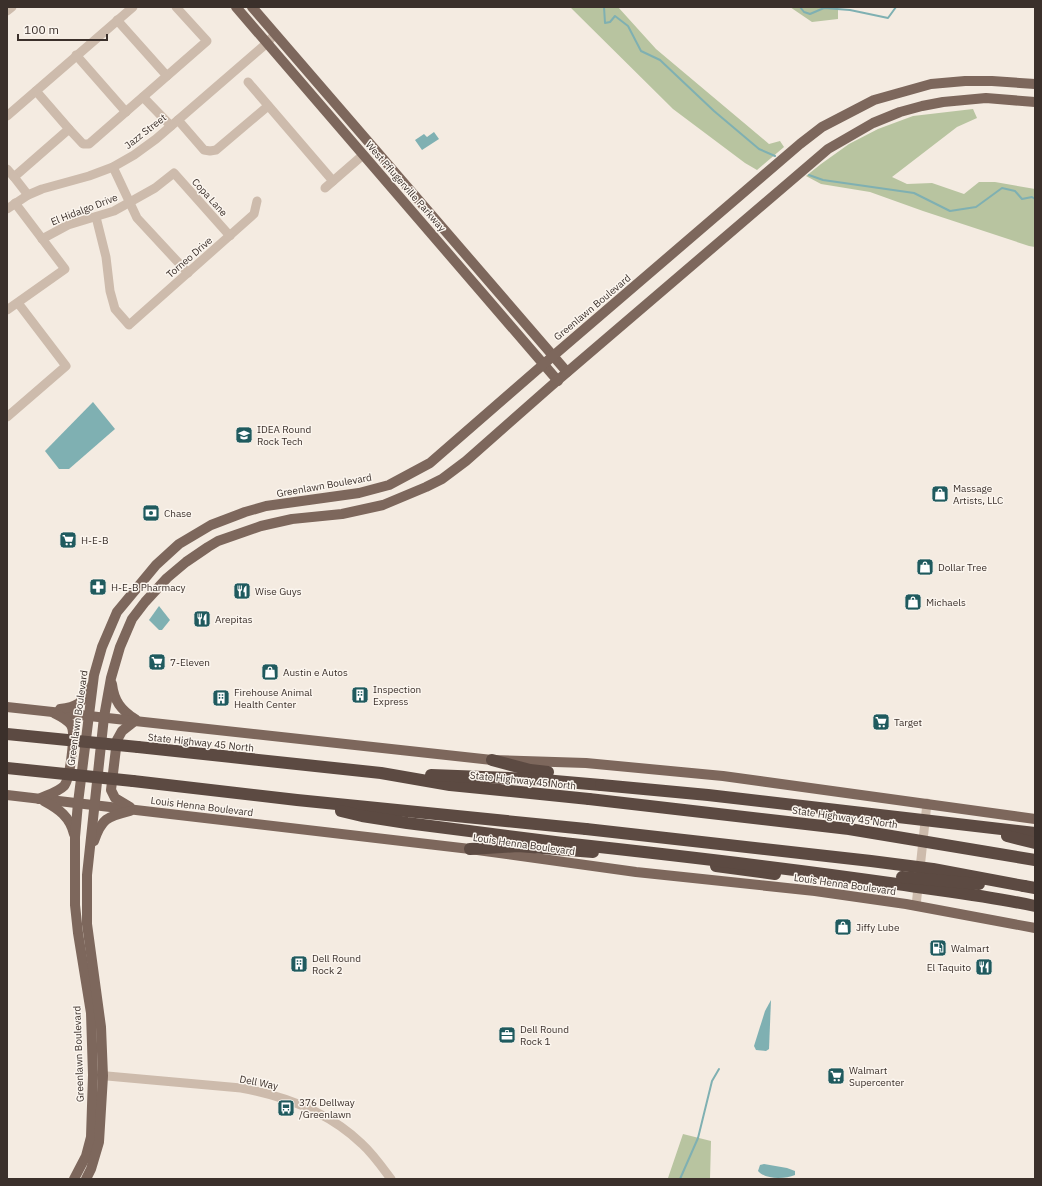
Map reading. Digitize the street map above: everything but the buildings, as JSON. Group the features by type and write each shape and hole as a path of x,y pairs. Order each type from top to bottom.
{"highway":[{"name":"State Highway 45 North","path":"7,734 380,773 450,785 589,799 849,829 1035,860"},
{"path":"492,760 530,770 687,791 782,801 983,830 1035,843"},
{"path":"7,768 297,800 586,829 871,861 933,869 1030,887"},
{"path":"380,773 532,779 601,785 1035,833"},
{"path":"297,800 362,816 563,843 839,876 1035,906"},
{"path":"470,848 518,846 646,856 775,874 860,874 1030,887"}],"main road":[{"name":"West Pflugerville Parkway","path":"236,7 558,381"},
{"name":"West Pflugerville Parkway","path":"252,7 567,372"},
{"name":"Greenlawn Boulevard","path":"86,1179 100,1142 98,1075 91,1013 75,906 75,837 78,803 94,675 102,647 117,612 156,565 179,544 211,525 245,512 266,506 359,493 389,485 430,463 800,144 822,127 874,100 931,84 965,81 992,81 1035,84"},
{"name":"Greenlawn Boulevard","path":"74,1179 86,1156 91,1137 102,1027 87,924 86,891 104,717 111,678 120,647 132,619 145,602 167,578 208,546 254,527 292,519 342,514 383,506 437,482 466,461 567,372 828,149 873,123 900,112 942,102 986,98 1035,102"},
{"path":"406,205 416,197"},
{"path":"313,499 317,517"},
{"path":"50,711 69,708 78,704 86,697 94,675"},
{"path":"111,678 113,695 126,713 136,720"},
{"path":"7,707 492,760 586,763 722,776 1035,819"},
{"path":"39,799 63,786 68,778 72,751 72,726 64,718 50,711"},
{"path":"136,720 122,731 118,740 111,790 115,798 136,810"},
{"name":"Louis Henna Boulevard","path":"7,795 470,848 636,872 814,891 916,906 1035,928"},
{"path":"39,799 58,808 65,815 73,828 75,837"},
{"path":"90,854 99,828 106,819 136,810"},
{"path":"75,906 80,920 87,924"}],"street":[{"path":"7,11 12,7"},
{"path":"7,116 133,7"},
{"path":"36,91 84,144 89,144 207,40 176,7"},
{"path":"117,20 167,76"},
{"name":"Jazz Street","path":"7,209 28,195 42,189 89,176 113,167 134,155 156,139 268,43 275,34"},
{"path":"76,56 126,112"},
{"path":"248,82 333,181"},
{"path":"145,95 204,150 210,152 216,150 268,106"},
{"path":"14,177 69,129"},
{"path":"325,188 363,155"},
{"path":"113,167 137,218 188,273"},
{"path":"7,170 28,195"},
{"name":"El Hidalgo Drive","path":"42,239 68,225 114,211 130,203 155,188 174,173"},
{"name":"Copa Lane","path":"174,173 230,236"},
{"name":"Torneo Drive","path":"96,217 106,257 110,291 114,308 129,325 254,214 257,200"},
{"path":"7,310 65,269 15,203"},
{"path":"7,417 66,366 18,303"},
{"path":"916,906 926,803"},
{"name":"Dell Way","path":"98,1075 241,1088 289,1100 321,1115 345,1130 361,1143 391,1179"}],"green space":[{"path":"570,7 618,7 656,49 769,144 780,141 784,147 757,170 745,163 673,109"},
{"path":"790,7 838,7 838,19 812,22"},
{"path":"973,109 977,118 957,127 892,177 907,184 932,183 964,194 979,182 995,182 1035,189 1035,247 923,211 870,192 821,184 806,176 849,144 878,129 913,116"},
{"path":"683,1134 711,1141 710,1179 667,1179"}],"water":[{"path":"434,132 439,139 422,150 415,140 424,134 427,137"},
{"path":"93,402 115,429 69,469 59,469 45,451"},
{"path":"159,606 170,620 162,630 159,630 149,620"},
{"path":"771,1000 769,1049 766,1051 756,1050 754,1046 765,1011"},
{"path":"764,1164 787,1168 795,1171 795,1175 781,1178 766,1176 758,1171 760,1165"}],"waterway":[{"path":"604,7 605,23 610,22 615,16 628,26 641,51 660,60 714,111 759,149 775,156"},
{"path":"800,7 804,12 810,14 824,8 850,10 888,18 896,7"},
{"path":"809,175 823,180 914,193 950,211 976,207 1002,188 1015,191 1022,199 1032,197 1035,199"},
{"path":"680,1179 698,1138 712,1081 719,1069"}],"place":[{"name":"IDEA Round Rock Tech","path":"244,435"},
{"name":"Massage Artists, LLC","path":"940,494"},
{"name":"Chase","path":"151,513"},
{"name":"H-E-B","path":"68,540"},
{"name":"Dollar Tree","path":"925,567"},
{"name":"H-E-B Pharmacy","path":"98,587"},
{"name":"Wise Guys","path":"242,591"},
{"name":"Michaels","path":"913,602"},
{"name":"Arepitas","path":"202,619"},
{"name":"7-Eleven","path":"157,662"},
{"name":"Austin e Autos","path":"270,672"},
{"name":"Inspection Express","path":"360,695"},
{"name":"Firehouse Animal Health Center","path":"221,698"},
{"name":"Target","path":"881,722"},
{"name":"Jiffy Lube","path":"843,927"},
{"name":"Walmart","path":"938,948"},
{"name":"Dell Round Rock 2","path":"299,964"},
{"name":"El Taquito","path":"984,967"},
{"name":"Dell Round Rock 1","path":"507,1035"},
{"name":"Walmart Supercenter","path":"836,1076"},
{"name":"376 Dellway /Greenlawn","path":"286,1108"}]}
